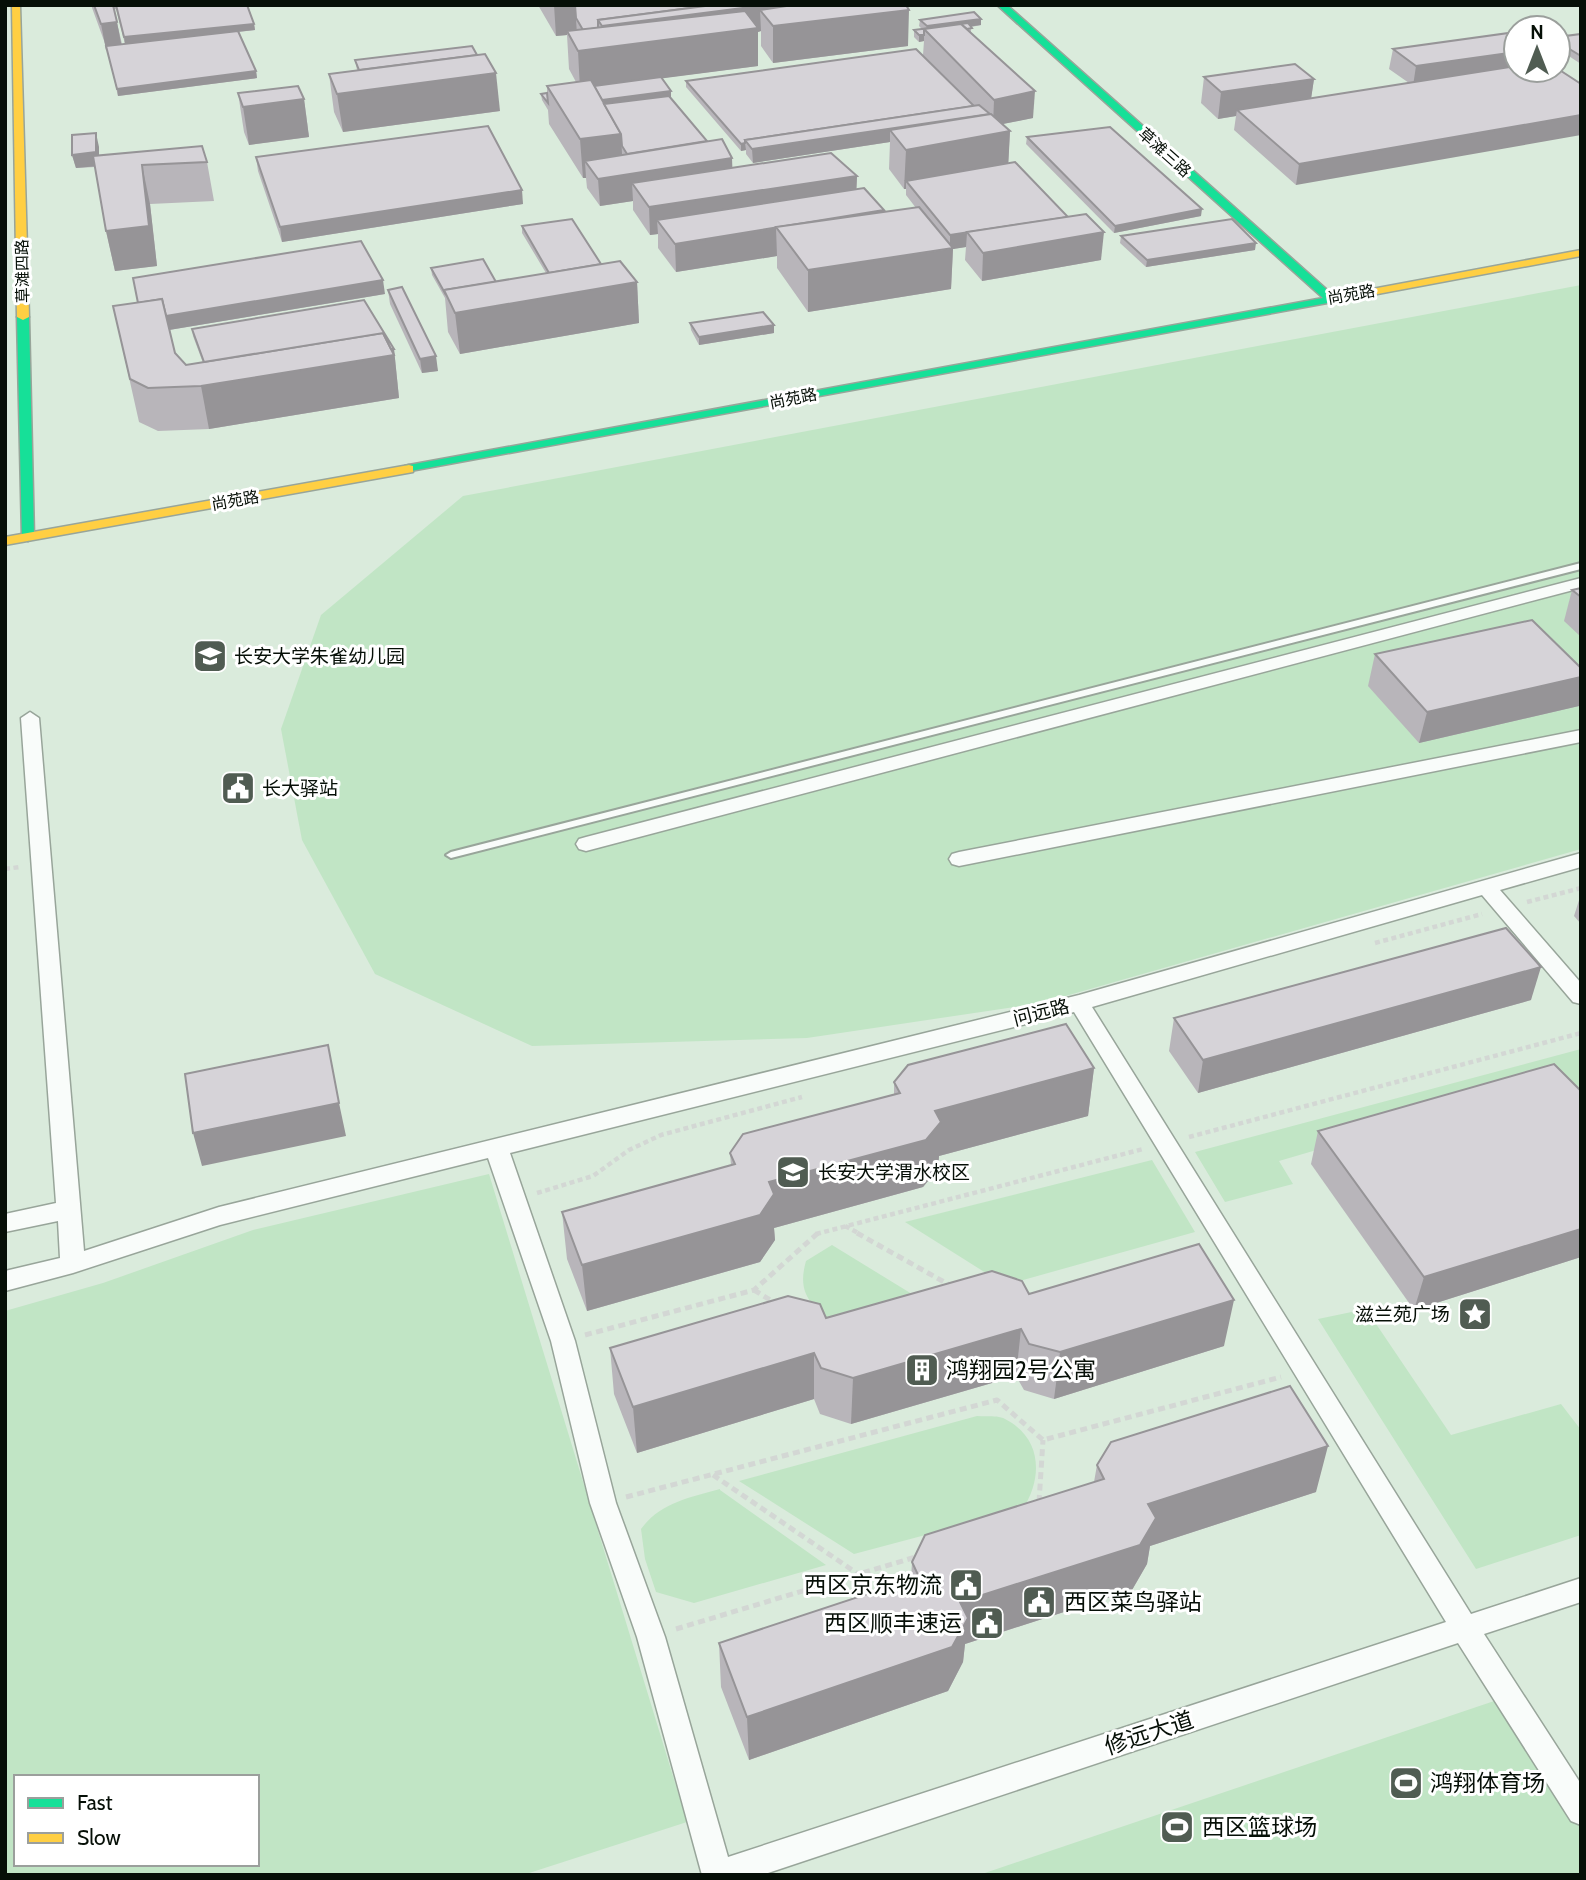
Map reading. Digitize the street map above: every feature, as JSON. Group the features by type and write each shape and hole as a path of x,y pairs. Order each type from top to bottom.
{"main road":[{"name":"草滩四路","path":"16,5 27,530"},
{"name":"草滩三路","path":"1001,5 1325,293"},
{"name":"尚苑路","path":"5,527 27,530 449,462 1581,243"},
{"name":"尚苑路","path":"1325,293 1581,253"},
{"name":"尚苑路","path":"5,541 27,530"}],"street":[{"path":"586,844 1581,583"},
{"path":"30,718 73,1264"},
{"path":"960,859 1581,736"},
{"name":"问远路","path":"5,1280 73,1264 219,1216 1079,1003 1581,860"},
{"path":"1486,887 1581,997"},
{"path":"1079,1003 1465,1629 1581,1811"},
{"path":"496,1149 563,1341 603,1503 651,1637 717,1875"},
{"path":"5,1223 69,1209"},
{"name":"修远大道","path":"717,1875 1581,1590"}],"lane":[{"path":"451,855 1581,566"}],"path":[{"path":"563,1341 754,1290 819,1232 1581,1033"},
{"path":"844,1226 964,1293"},
{"path":"754,1290 776,1304"},
{"path":"1043,1440 1306,1371"},
{"path":"603,1503 997,1400 1043,1440"},
{"path":"1038,1507 1043,1440"},
{"path":"713,1475 858,1574"},
{"path":"651,1637 922,1555"}],"green space":[{"path":"1581,285 1581,849 1041,1003 807,1038 532,1046 375,974 302,840 281,729 321,615 463,496"},
{"path":"1581,1049 1581,1109 1521,1090 1279,1161 1293,1184 1225,1202 1195,1152"},
{"path":"1152,1160 1195,1232 1005,1285 905,1222"},
{"path":"489,1174 687,1822 523,1875 5,1875 5,1311 103,1283 253,1230"},
{"path":"832,1245 938,1310 838,1326 814,1306 803,1283 806,1261"},
{"path":"1366,1309 1451,1435 1561,1404 1581,1430 1581,1535 1476,1569 1318,1319"},
{"path":"977,1416 1005,1419 1017,1427 1032,1447 1036,1471 1034,1484 1023,1509 854,1554 739,1481"},
{"path":"720,1489 826,1565 694,1603 656,1592 645,1559 641,1529 667,1507"},
{"name":"鸿翔体育场","path":"1509,1696 1581,1816 1581,1875 979,1875"}],"building":[{"path":"94,5 113,5 117,22 101,24"},
{"path":"116,5 247,5 254,24 124,37"},
{"path":"575,5 713,5 598,20 598,28 583,30 576,18"},
{"path":"713,5 766,5 602,26 598,20"},
{"path":"793,5 906,5 909,10 773,26 760,10"},
{"path":"745,11 758,28 578,51 567,31"},
{"path":"974,12 981,19 927,26 920,20"},
{"path":"968,23 972,28 967,29 961,24 924,29 924,35 919,35 914,30"},
{"path":"961,24 1035,91 994,100 924,29"},
{"path":"238,31 256,71 117,89 106,46"},
{"path":"1502,34 1502,54 1416,66 1393,49"},
{"path":"1581,34 1581,56 1572,51 1572,35"},
{"path":"472,46 477,55 359,70 355,60"},
{"path":"916,49 974,106 745,140 745,143 741,144 686,81"},
{"path":"485,54 496,73 337,94 329,74"},
{"path":"1295,64 1314,79 1221,92 1204,77"},
{"path":"1502,68 1502,84 1572,84 1572,78 1581,84 1581,115 1299,164 1237,110"},
{"path":"661,77 671,91 602,100 594,86"},
{"path":"591,80 621,134 580,139 547,86"},
{"path":"298,86 304,99 243,107 238,93"},
{"path":"669,96 707,141 627,154 622,146 621,134 604,104"},
{"path":"979,105 990,114 752,149 745,140"},
{"path":"991,114 1010,131 906,150 890,130"},
{"path":"488,126 522,190 280,227 256,157"},
{"path":"1110,127 1202,209 1115,226 1027,137"},
{"path":"96,133 96,152 72,155 72,135"},
{"path":"722,139 732,158 598,179 585,161"},
{"path":"202,146 207,162 142,165 149,226 106,231 93,156"},
{"path":"831,153 857,176 649,207 632,183"},
{"path":"1015,162 1068,217 950,235 906,181"},
{"path":"864,188 884,210 675,244 657,220"},
{"path":"919,207 953,248 808,270 776,227"},
{"path":"1086,214 1104,232 983,253 967,232"},
{"path":"572,219 601,264 549,273 522,226"},
{"path":"1232,219 1256,243 1147,260 1121,236"},
{"path":"361,241 383,280 166,316 162,299 138,303 133,278"},
{"path":"483,259 496,282 444,290 446,295 431,268"},
{"path":"620,261 637,282 455,313 444,290"},
{"path":"402,287 436,356 420,359 388,290"},
{"path":"162,299 175,353 186,365 383,333 394,355 201,386 148,388 130,379 113,306"},
{"path":"364,300 394,349 391,349 383,333 204,362 192,329"},
{"path":"763,312 774,325 699,337 690,323"},
{"path":"1581,588 1581,597 1572,590"},
{"path":"1532,620 1581,668 1581,677 1427,712 1375,654"},
{"path":"1506,928 1541,967 1203,1060 1174,1018"},
{"path":"1066,1024 1094,1068 935,1111 941,1122 926,1140 769,1182 774,1194 760,1215 582,1265 562,1212 735,1164 730,1153 743,1134 900,1093 894,1082 908,1065"},
{"path":"328,1045 339,1103 193,1133 185,1074"},
{"path":"1554,1064 1581,1091 1581,1229 1424,1277 1318,1131"},
{"path":"1199,1244 1234,1300 1060,1352 1029,1344 1021,1329 853,1378 821,1368 814,1353 633,1407 610,1348 788,1296 820,1304 826,1318 992,1271 1022,1281 1029,1294"},
{"path":"1290,1386 1328,1446 1148,1504 1156,1518 1140,1545 960,1602 968,1618 952,1647 747,1717 719,1643 919,1577 912,1562 925,1535 1104,1479 1097,1465 1111,1442"}],"traffic: fast":[{"path":"1001,5 1330,298"},
{"path":"409,469 1356,295"},
{"path":"23,317 28,537"}],"traffic: slow":[{"path":"16,5 23,317"},
{"path":"1356,295 1581,253"},
{"path":"5,541 409,469"}],"place":[{"name":"长安大学朱雀幼儿园","path":"210,656"},
{"name":"长大驿站","path":"238,788"},
{"name":"长安大学渭水校区","path":"793,1172"},
{"name":"滋兰苑广场","path":"1475,1314"},
{"name":"鸿翔园2号公寓","path":"922,1370"},
{"name":"西区京东物流","path":"966,1585"},
{"name":"西区菜鸟驿站","path":"1039,1602"},
{"name":"西区顺丰速运","path":"987,1623"},
{"name":"鸿翔体育场","path":"1406,1783"},
{"name":"西区篮球场","path":"1177,1827"}]}
